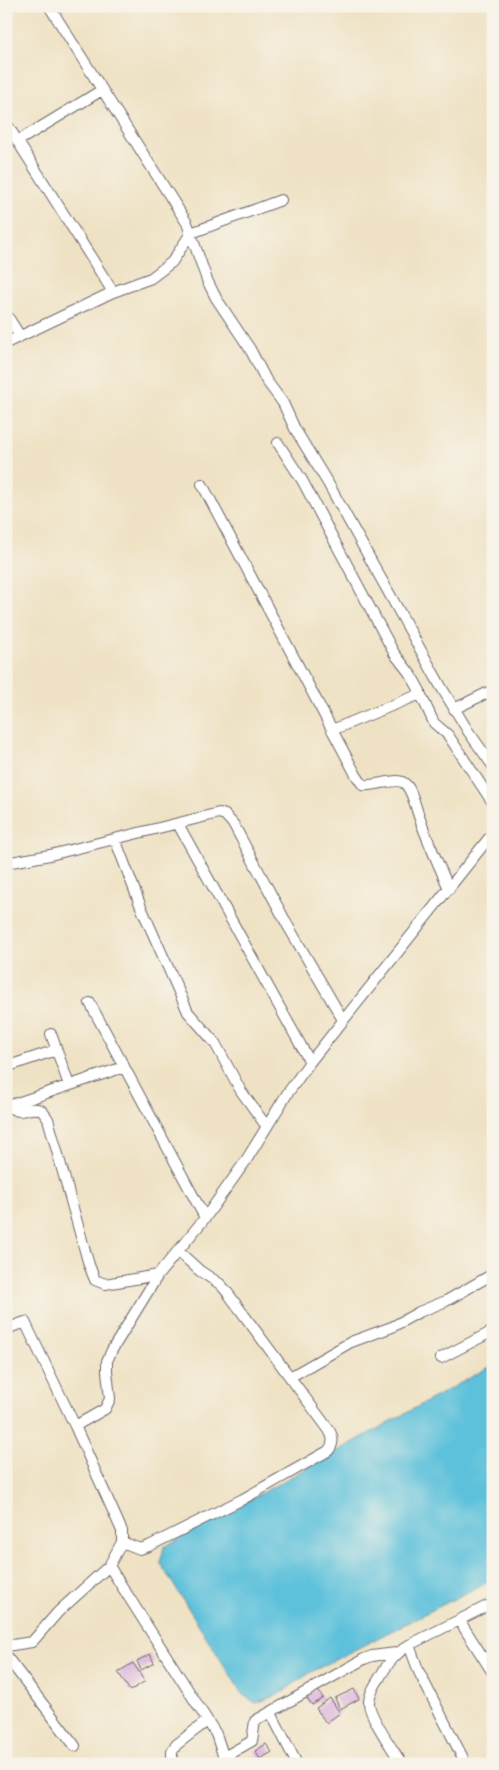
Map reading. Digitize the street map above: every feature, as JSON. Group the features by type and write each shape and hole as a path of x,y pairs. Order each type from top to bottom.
{"street":[{"path":"49,6 187,223 207,280 216,298 250,349 266,380 282,403 454,709 493,766"},
{"path":"12,138 102,90"},
{"path":"6,123 12,138 113,292"},
{"path":"6,343 113,292 151,278 172,262 191,233 280,200"},
{"path":"6,314 20,336"},
{"path":"278,444 302,480 394,653 419,687 420,694 434,723 448,735 493,803"},
{"path":"202,484 363,785 370,786 397,781 404,783 411,792 421,822 449,889"},
{"path":"454,709 493,690"},
{"path":"332,730 420,694"},
{"path":"6,863 50,855 219,814 225,815 230,818 288,926 343,1020"},
{"path":"178,824 310,1062"},
{"path":"75,1426 105,1410 110,1398 107,1361 158,1275 205,1218 246,1162 287,1094 310,1062 493,833"},
{"path":"116,839 141,907 188,1012 212,1038 240,1091 267,1127"},
{"path":"90,1003 205,1218"},
{"path":"50,1034 69,1085"},
{"path":"6,1067 56,1050"},
{"path":"7,1105 124,1067"},
{"path":"7,1105 20,1112 34,1108 41,1110 48,1119 89,1265 96,1280 99,1283 106,1284 158,1275"},
{"path":"122,1542 140,1549 149,1546 243,1499 328,1451 332,1446 333,1436 220,1284 200,1271 178,1251"},
{"path":"290,1377 351,1342 392,1326 446,1301 493,1274"},
{"path":"6,1329 25,1322 75,1426 122,1531 122,1542 109,1566 58,1612 32,1642 6,1646"},
{"path":"441,1358 493,1331"},
{"path":"109,1566 216,1734 225,1761 252,1741 255,1721 364,1659 396,1653"},
{"path":"402,1764 372,1715 368,1703 370,1694 387,1663 396,1653 408,1646 493,1603"},
{"path":"459,1620 493,1673"},
{"path":"408,1646 416,1666 466,1764"},
{"path":"6,1656 75,1746"},
{"path":"271,1713 296,1764"},
{"path":"172,1764 172,1752 176,1745 207,1721"}],"water":[{"path":"493,1365 493,1579 313,1671 277,1695 256,1703 243,1695 160,1563 164,1547"}],"building":[{"path":"150,1654 154,1663 141,1670 137,1661"},
{"path":"133,1663 145,1681 130,1691 118,1672"},
{"path":"317,1689 323,1698 312,1705 306,1697"},
{"path":"354,1689 359,1699 340,1709 335,1698"},
{"path":"330,1698 340,1713 326,1723 316,1708"},
{"path":"266,1744 272,1752 260,1759 255,1751"}]}
